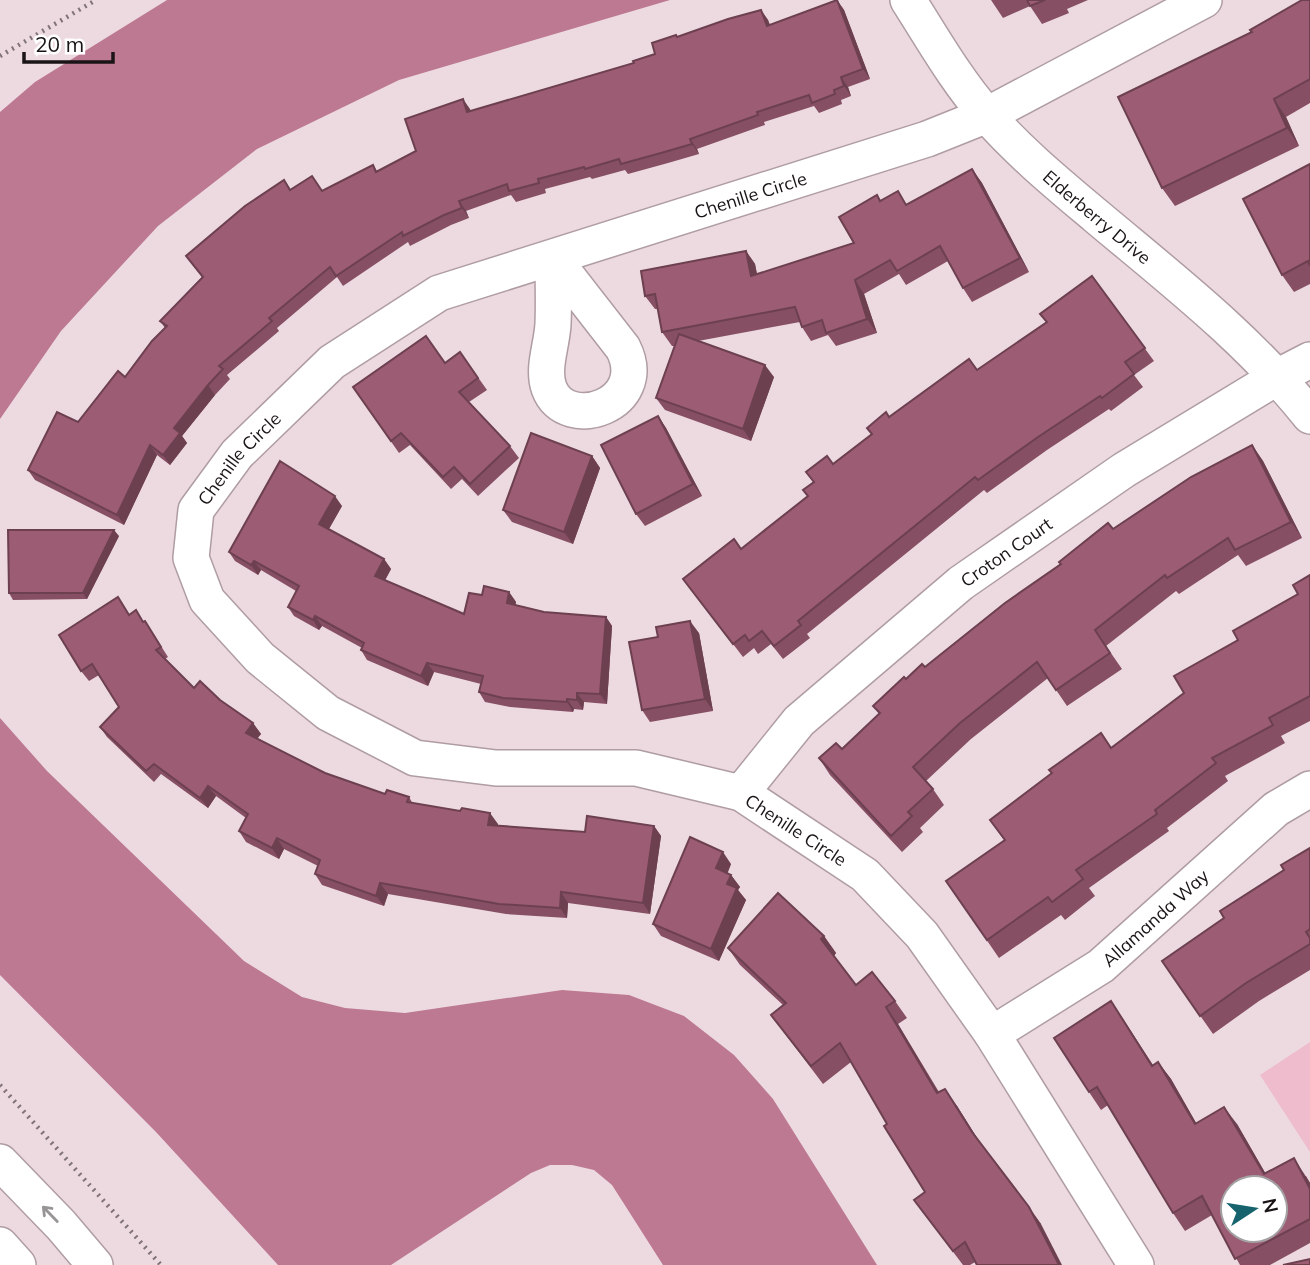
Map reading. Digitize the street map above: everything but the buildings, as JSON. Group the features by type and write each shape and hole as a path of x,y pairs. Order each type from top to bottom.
{"street":[{"name":"Elderberry Drive","path":"908,0 958,78 987,115 1053,180 1208,310 1279,376 1310,416"},
{"name":"Chenille Circle","path":"1136,1265 992,1034 922,935 865,875 741,793 636,768 496,768 415,758 328,713 260,658 207,600 191,558 196,510 237,454 332,362 439,293 927,139 987,115 1204,0"},
{"name":"Croton Court","path":"741,793 799,721 961,583 1124,470 1310,360"},
{"name":"Allamanda Way","path":"992,1034 1101,966 1276,809 1310,789"},
{"path":"0,1161 95,1265"},
{"path":"0,1245 18,1265"}],"path":[{"path":"0,56 96,0"},
{"path":"0,1085 161,1265"}],"shaded area":[{"path":"167,0 670,0 399,80 257,149 158,226 61,331 0,419 0,112 35,82"},
{"path":"0,718 47,771 244,961 302,997 345,1008 405,1013 562,990 629,995 684,1016 734,1055 773,1099 877,1265 663,1265 612,1185 594,1170 572,1165 550,1165 531,1173 391,1265 278,1265 156,1132 0,975"},
{"path":"1310,1042 1310,1152 1260,1075"}]}
